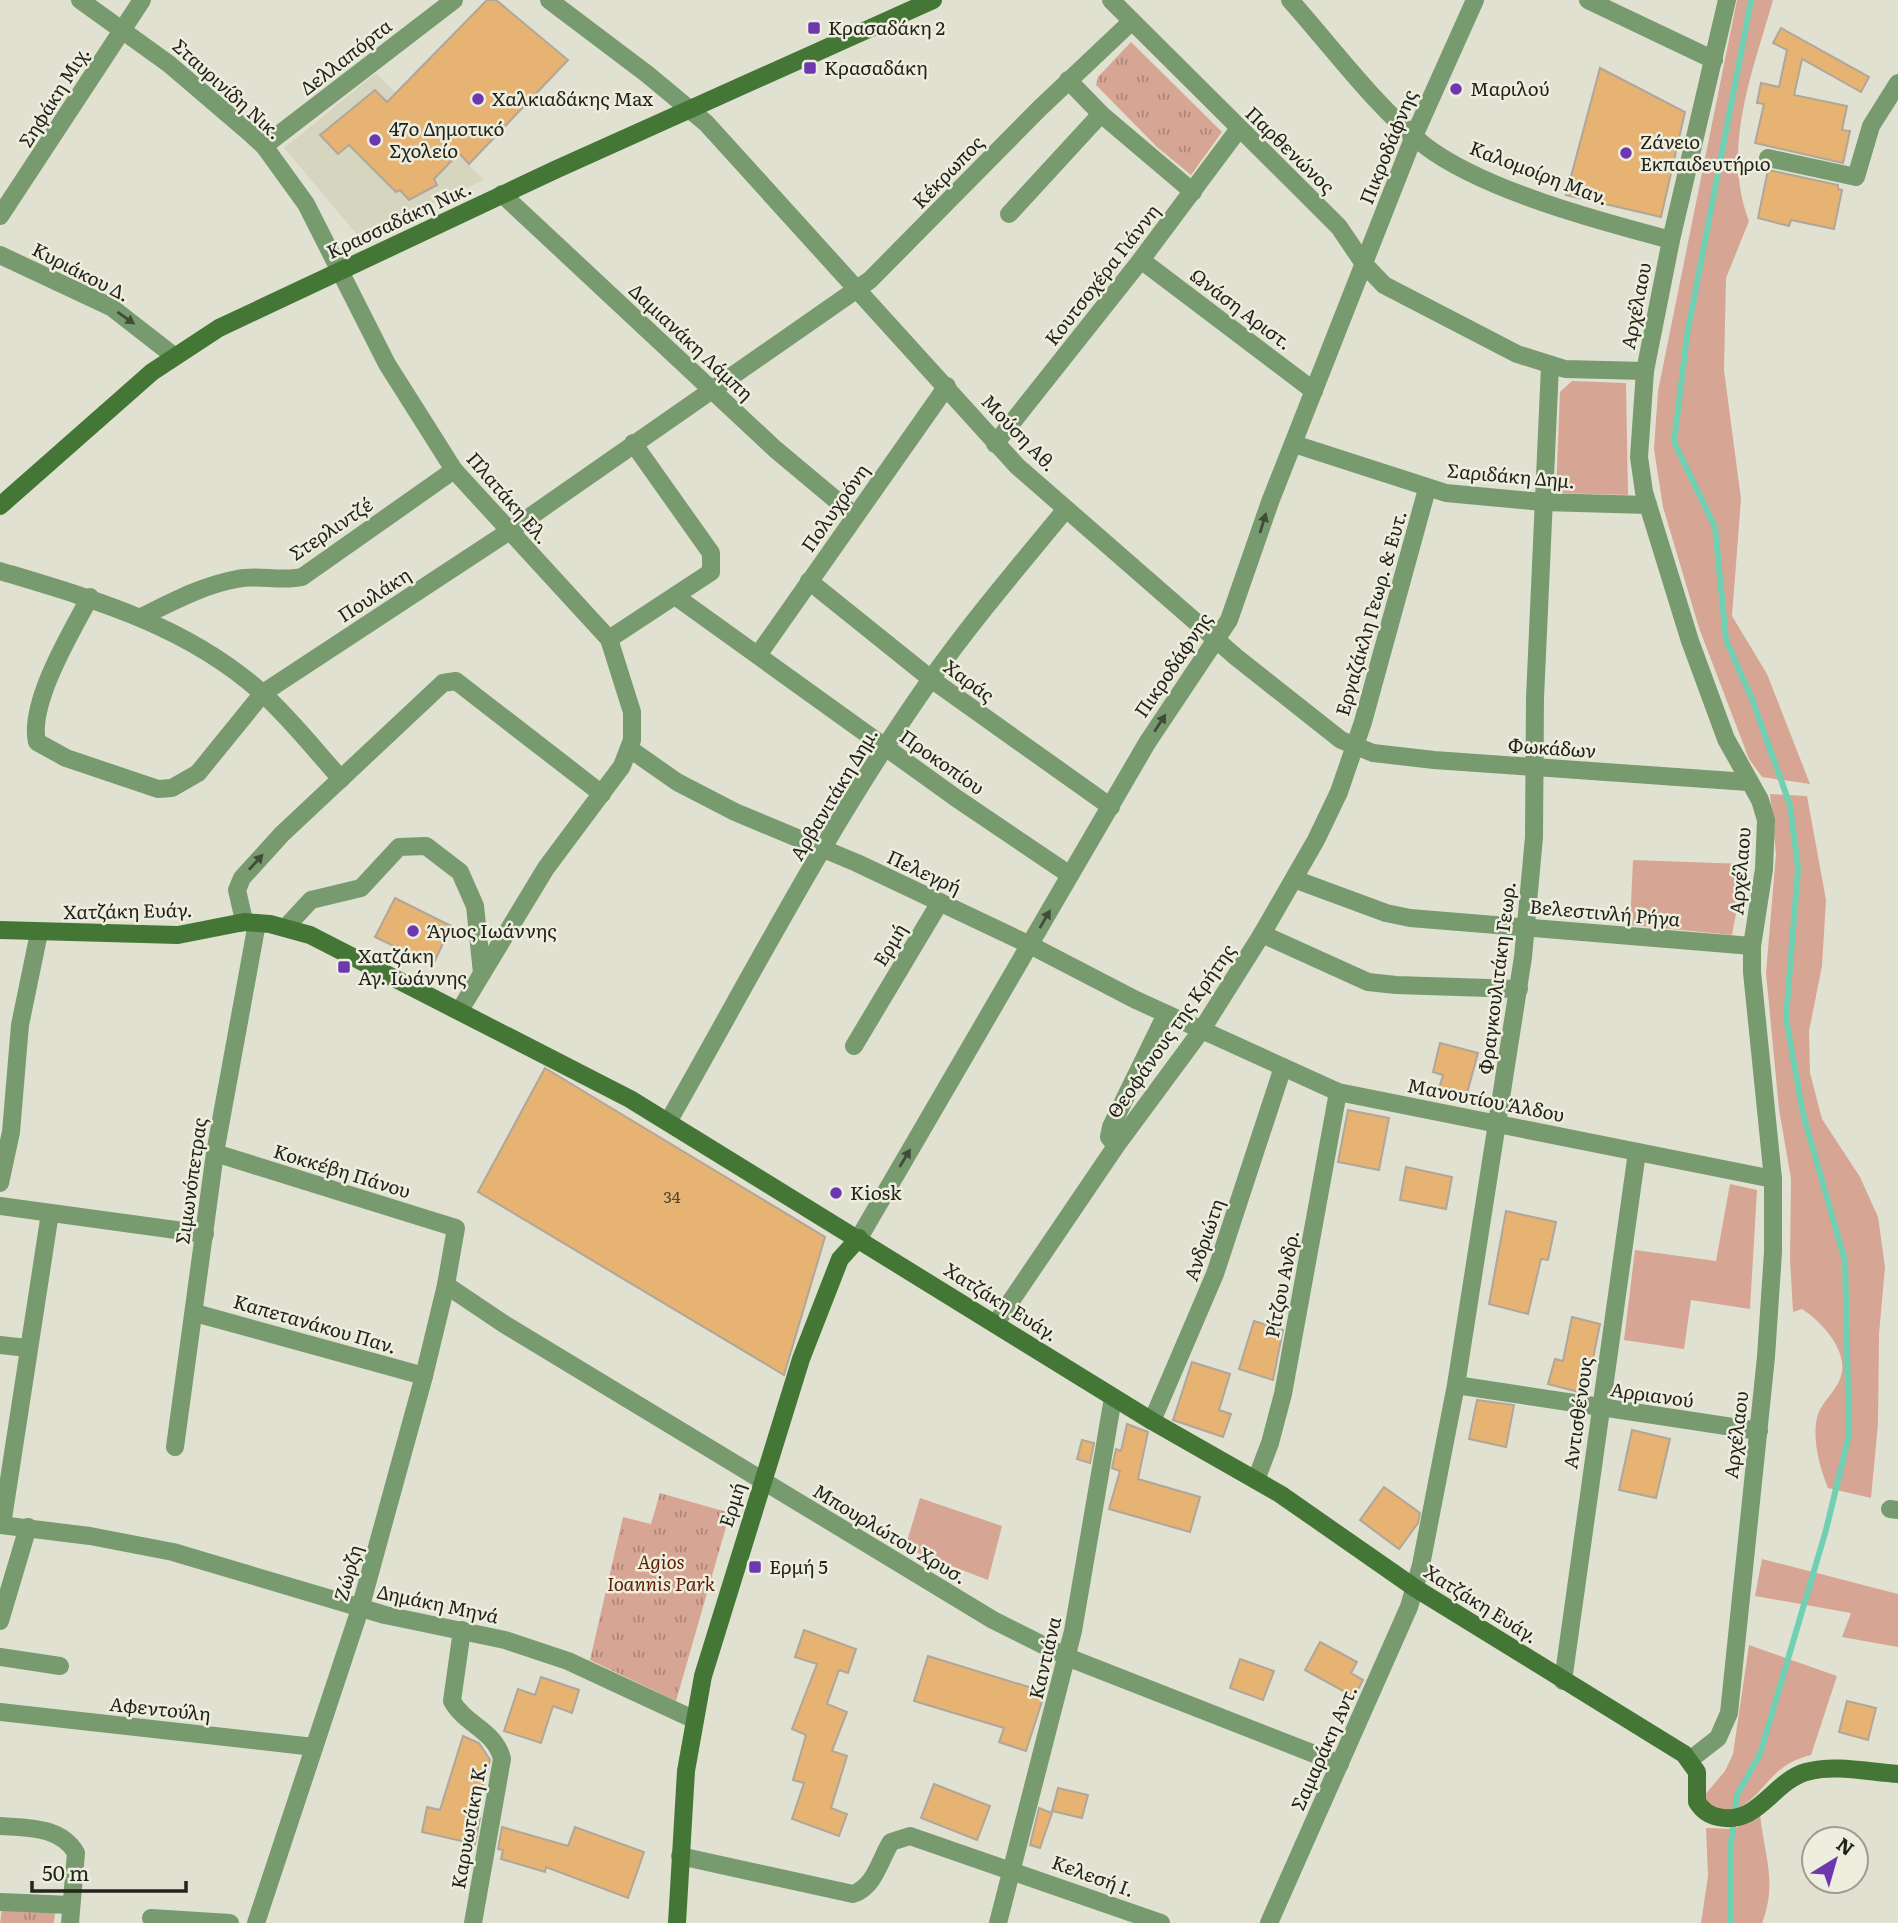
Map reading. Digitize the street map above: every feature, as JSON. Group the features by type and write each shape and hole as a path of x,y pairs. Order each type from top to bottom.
{"street":[{"name":"Σταυρινίδη Νικ.","path":"80,0 169,64 264,146 314,217 339,271"},
{"name":"Σηφάκη Μιχ.","path":"0,216 142,0"},
{"name":"Δελλαπόρτα","path":"264,146 454,0"},
{"name":"Μούση Αθ.","path":"549,0 691,109 741,159 855,291 947,386 995,444 1217,641 1326,731 1354,748"},
{"name":"Παρθενώνος","path":"1111,0 1238,130 1339,227 1364,264 1384,285 1506,349 1550,366 1645,370"},
{"name":"Καλομοίρη Μαν.","path":"1290,0 1414,136 1445,158 1509,188 1570,211 1671,240"},
{"name":"Πικροδάφνης","path":"859,1238 1070,875 1172,705 1217,641 1235,607 1270,502 1414,136 1475,0"},
{"path":"1588,0 1714,60"},
{"name":"Αρχέλαου","path":"1691,1759 1718,1738 1729,1713 1759,1431 1772,1276 1773,1179 1753,989 1752,946 1763,881 1766,828 1760,800 1726,739 1694,651 1647,505 1639,457 1645,370 1671,240 1727,0"},
{"name":"Κρασσαδάκη Νικ.","path":"0,506 174,356 219,328 502,194 928,1"},
{"name":"Κέκρωπος","path":"710,389 855,291 898,255 1068,80 1132,21"},
{"path":"1068,80 1101,114 1194,192"},
{"path":"1768,158 1856,177 1871,126 1898,83"},
{"path":"1009,214 1101,114"},
{"name":"Κουτσοχέρα Γιάννη","path":"995,444 1194,192 1238,130"},
{"name":"Δαμιανάκη Λάμπη","path":"502,194 775,449 855,516"},
{"name":"Κυριάκου Δ.","path":"0,255 104,303 174,356"},
{"name":"Ωνάση Αριστ.","path":"1141,260 1314,391"},
{"name":"Πλατάκη Ελ.","path":"339,271 387,365 453,470 609,639 632,712 630,749"},
{"name":"Φραγκουλιτάκη Γεωρ.","path":"1415,1588 1457,1385 1519,989 1526,928 1534,837 1543,502 1550,366"},
{"name":"Πολυχρόνη","path":"758,655 947,386"},
{"name":"Πουλάκη","path":"90,597 42,701 36,736 40,745 50,751 158,789 172,788 198,774 263,694 508,532 710,389"},
{"path":"609,639 711,572 711,553 633,443"},
{"name":"Σαριδάκη Δημ.","path":"1294,444 1427,489 1543,502 1647,505"},
{"name":"Στερλιντζέ","path":"141,617 195,592 239,578 285,581 302,577 453,470"},
{"name":"Εργαζάκλη Γεωρ. & Ευτ.","path":"1354,748 1427,489"},
{"name":"Αρβανιτάκη Δημ.","path":"668,1122 823,849 886,748 931,680 1066,509"},
{"path":"0,571 90,597 141,617 208,654 263,694 341,779"},
{"name":"Χαράς","path":"809,581 931,680 1111,807"},
{"name":"Προκοπίου","path":"676,596 886,748 1070,875"},
{"name":"Σιμωνόπετρας","path":"174,1447 249,923 243,916 237,890 243,878 282,834 443,683 456,681 602,794"},
{"name":"Φωκάδων","path":"1354,748 1393,756 1748,782"},
{"name":"Θεοφάνους της Κρήτης","path":"996,1323 1116,1146 1202,1031 1294,879 1333,805 1354,748"},
{"path":"460,1010 552,860 602,794 630,749"},
{"name":"Πελεγρή","path":"630,749 671,778 718,803 940,902 1202,1031"},
{"path":"285,928 311,900 361,888 398,847 426,846 460,872 475,906 482,973"},
{"name":"Βελεστινλή Ρήγα","path":"1294,879 1396,915 1752,946"},
{"name":"Ερμή","path":"854,1046 940,902"},
{"name":"Χατζάκη Ευάγ.","path":"0,930 39,933 178,934 249,923 310,935 601,1083 668,1122 1113,1398 1256,1480 1317,1518 1415,1588 1691,1759"},
{"path":"0,1183 11,1132 20,1026 39,933"},
{"path":"1262,934 1368,982 1519,989"},
{"path":"1116,1146 1109,1137 1111,1127 1166,1014"},
{"name":"Μανουτίου Άλδου","path":"1202,1031 1338,1092 1773,1179"},
{"name":"Ανδριώτη","path":"1152,1421 1215,1274 1283,1067"},
{"name":"Ρίτζου Ανδρ.","path":"1256,1480 1279,1412 1338,1092"},
{"name":"Αντισθένους","path":"1563,1681 1637,1152"},
{"name":"Κοκκέβη Πάνου","path":"215,1153 456,1228"},
{"path":"0,1206 205,1234"},
{"path":"1,1525 50,1213"},
{"name":"Ζώρζη","path":"256,1923 360,1609 424,1376 446,1285 456,1228"},
{"name":"Ερμή","path":"677,1923 680,1857 693,1719 716,1631 801,1359 839,1259 859,1238"},
{"name":"Μπουρλώτου Χρυσ.","path":"446,1285 504,1324 966,1605 1067,1657 1340,1763"},
{"name":"Καπετανάκου Παν.","path":"195,1313 424,1376"},
{"path":"0,1345 27,1348"},
{"name":"Αρριανού","path":"1457,1385 1600,1409 1759,1431"},
{"name":"Καντιάνα","path":"998,1923 1082,1590 1113,1398"},
{"name":"Δημάκη Μηνά","path":"1,1525 28,1527 173,1552 360,1609 462,1630 542,1651 693,1719"},
{"path":"0,1621 28,1527"},
{"name":"Σαμαράκη Αντ.","path":"1269,1923 1415,1588"},
{"name":"Καρυωτάκη Κ.","path":"462,1630 452,1701 494,1740 502,1759 473,1923"},
{"path":"0,1657 60,1666"},
{"name":"Αφεντούλη","path":"0,1712 314,1747"},
{"path":"1691,1759 1697,1772 1696,1793 1699,1805 1710,1815 1728,1819 1749,1814 1791,1778 1808,1772 1835,1769 1898,1774"},
{"path":"0,1826 46,1830 71,1845 76,1853 70,1914 0,1902"},
{"name":"Κελεσή Ι.","path":"680,1857 849,1894 866,1886 891,1842 903,1836 933,1842 1161,1923"},
{"path":"151,1917 230,1923"}],"shaded area":[{"path":"376,73 484,180 360,238 284,148"}],"green space":[{"path":"1737,0 1773,0 1749,82 1739,138 1741,194 1749,221 1726,278 1724,370 1741,499 1732,616 1767,674 1810,784 1762,777 1749,759 1699,628 1663,507 1654,449 1658,391"},
{"path":"1131,42 1222,132 1191,175 1157,147 1096,85 1098,77"},
{"path":"1572,381 1626,383 1628,495 1556,493 1560,392"},
{"path":"1770,794 1807,796 1826,900 1822,966 1809,1031 1810,1073 1822,1119 1860,1177 1878,1217 1885,1267 1879,1334 1878,1424 1871,1498 1828,1488 1815,1435 1819,1413 1841,1376 1841,1357 1832,1338 1817,1321 1802,1309 1793,1312 1790,1259 1791,1179 1779,1109 1766,973 1776,854"},
{"path":"1633,860 1745,864 1732,935 1630,925"},
{"path":"1730,1184 1757,1190 1750,1309 1691,1300 1684,1349 1624,1340 1635,1250 1716,1261"},
{"name":"Agios Ioannis Park","path":"660,1493 730,1513 676,1701 590,1660 623,1517 651,1524"},
{"path":"920,1498 1002,1526 988,1580 905,1548"},
{"path":"1762,1559 1898,1594 1898,1647 1842,1637 1851,1613 1755,1596"},
{"path":"1749,1645 1837,1676 1811,1755 1785,1766 1753,1798 1731,1812 1707,1805 1704,1796 1725,1771 1733,1754"},
{"path":"1760,1814 1769,1869 1769,1895 1762,1923 1701,1923 1708,1876 1706,1828 1734,1829"},
{"path":"2,1909 55,1912 54,1923 0,1923"}],"building":[{"path":"487,0 496,0 568,60 469,164 459,153 434,179 437,185 409,200 400,190 396,192 349,145 338,154 320,135 375,90 387,102"},
{"path":"1781,28 1869,77 1861,92 1802,59 1794,95 1847,106 1842,130 1850,131 1843,163 1755,143 1764,104 1757,103 1761,83 1779,87 1787,50 1773,43"},
{"name":"Ζάνειο Εκπαιδευτήριο","path":"1600,68 1685,112 1661,217 1566,195"},
{"path":"1768,170 1838,185 1838,189 1842,190 1834,229 1791,220 1789,226 1758,218"},
{"name":"Άγιος Ιωάννης","path":"395,898 451,926 433,965 375,937"},
{"path":"1440,1043 1478,1053 1466,1097 1439,1089 1443,1075 1433,1072"},
{"path":"545,1068 825,1237 784,1375 478,1192"},
{"path":"1348,1110 1389,1118 1379,1170 1338,1162"},
{"path":"1406,1167 1452,1177 1446,1209 1400,1200"},
{"path":"1506,1211 1556,1222 1548,1260 1541,1259 1528,1314 1489,1304"},
{"path":"1572,1317 1600,1324 1592,1363 1587,1362 1579,1392 1548,1384 1555,1359 1563,1361"},
{"path":"1254,1321 1283,1330 1273,1380 1239,1369"},
{"path":"1192,1362 1230,1374 1219,1410 1231,1414 1223,1437 1173,1420"},
{"path":"1477,1400 1514,1405 1506,1447 1469,1439"},
{"path":"1127,1424 1148,1432 1138,1479 1200,1497 1190,1532 1109,1509 1120,1471 1112,1468 1116,1449 1121,1451"},
{"path":"1632,1430 1670,1439 1656,1498 1619,1490"},
{"path":"1082,1440 1094,1443 1090,1463 1077,1459"},
{"path":"1384,1487 1420,1513 1418,1523 1399,1549 1360,1520"},
{"path":"804,1630 856,1649 848,1673 839,1670 827,1704 847,1712 832,1751 847,1756 831,1808 847,1814 839,1836 792,1819 804,1783 793,1780 806,1735 792,1729 817,1664 795,1657"},
{"path":"1320,1642 1357,1662 1351,1673 1363,1680 1354,1697 1305,1670"},
{"path":"928,1656 1045,1692 1026,1751 999,1742 1004,1728 914,1701"},
{"path":"1240,1659 1274,1671 1263,1700 1230,1688"},
{"path":"541,1677 579,1690 572,1713 553,1706 541,1743 504,1731 518,1689 535,1695"},
{"path":"1847,1701 1876,1708 1868,1740 1839,1732"},
{"path":"463,1736 479,1743 490,1760 474,1817 480,1818 475,1844 422,1832 427,1807 440,1810"},
{"path":"934,1784 990,1806 977,1840 921,1818"},
{"path":"1058,1788 1088,1795 1082,1818 1052,1811"},
{"path":"1039,1808 1052,1813 1040,1848 1030,1845"},
{"path":"502,1827 568,1846 575,1827 644,1852 628,1898 546,1867 545,1872 501,1859 503,1850 498,1849"}],"waterway":[{"path":"1730,1923 1730,1851 1737,1795 1760,1754 1826,1530 1849,1435 1845,1261 1803,1114 1786,1018 1798,868 1790,805 1752,699 1726,640 1715,527 1674,442 1687,335 1751,0"}],"place":[{"name":"Κρασαδάκη 2","path":"814,28"},
{"name":"Κρασαδάκη","path":"810,68"},
{"name":"Μαριλού","path":"1456,89"},
{"name":"Χαλκιαδάκης Max","path":"478,99"},
{"name":"47ο Δημοτικό Σχολείο","path":"375,140"},
{"name":"Ζάνειο Εκπαιδευτήριο","path":"1626,153"},
{"name":"Άγιος Ιωάννης","path":"413,931"},
{"name":"Χατζάκη Αγ. Ιωάννης","path":"344,967"},
{"name":"Kiosk","path":"836,1193"},
{"name":"Ερμή 5","path":"755,1567"}]}
